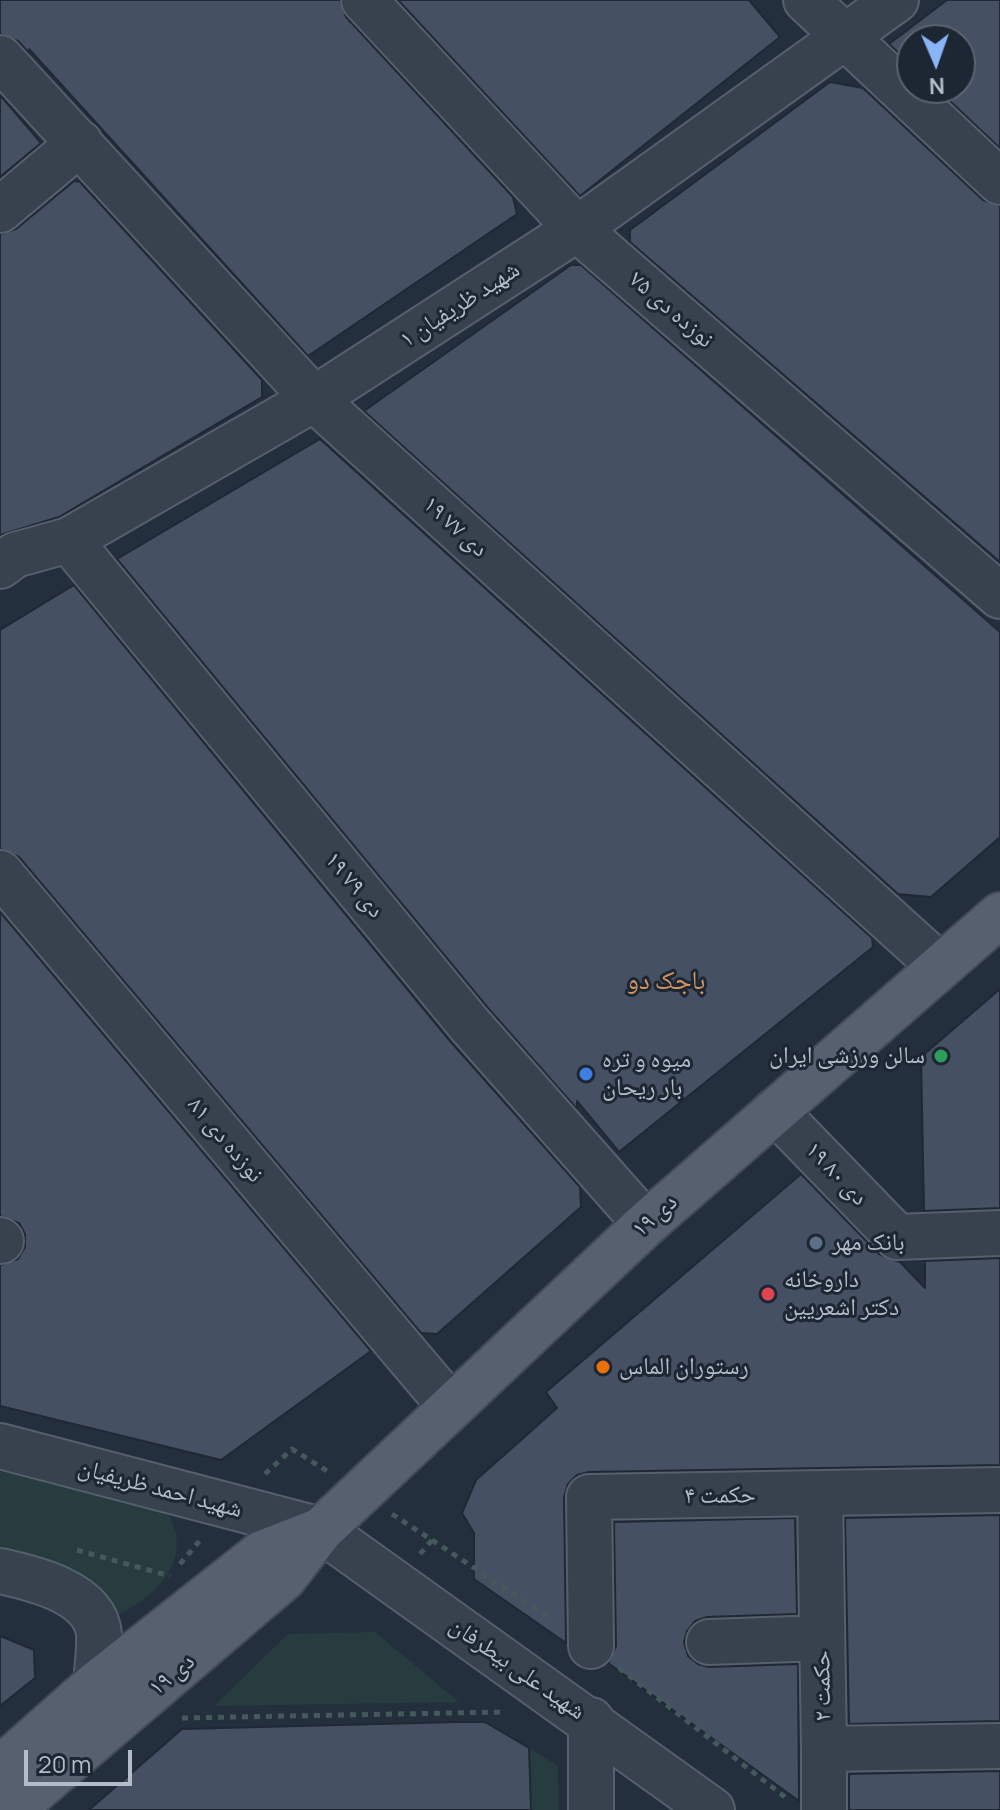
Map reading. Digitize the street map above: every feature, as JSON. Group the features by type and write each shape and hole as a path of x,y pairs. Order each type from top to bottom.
{"main road":[{"name":"۱۹ دی","path":"12,1810 284,1578 321,1530 646,1224 1000,915"},
{"name":"۱۹ دی","path":"0,1769 96,1684 262,1553 321,1530"}],"street":[{"name":"نوزده دی ۷۵","path":"364,0 577,229 1000,596"},
{"path":"806,0 1000,182"},
{"name":"شهید ظریفیان ۱","path":"0,566 15,555 69,540 314,399 577,229 896,0"},
{"name":"۱۹ دی ۷۷","path":"0,58 314,399 940,966"},
{"path":"0,210 80,143"},
{"name":"۱۹ دی ۷۹","path":"69,540 469,1024 646,1224"},
{"name":"نوزده دی ۸۱","path":"0,873 451,1407"},
{"name":"۱۹ دی ۸۰","path":"775,1111 897,1237 1000,1233"},
{"name":"شهید احمد ظریفیان","path":"0,1446 321,1530"},
{"name":"حکمت ۴","path":"591,1646 589,1497 1000,1490"},
{"name":"حکمت ۲","path":"820,1495 824,1749 1000,1746"},
{"name":"شهید علی بیطرفان","path":"321,1530 591,1720 712,1810"},
{"path":"0,1571 51,1582 89,1611 99,1632 96,1684"},
{"path":"709,1642 822,1638"},
{"path":"591,1720 591,1810"},
{"path":"824,1749 824,1810"}],"path":[{"path":"71,1549 170,1575 164,1585"},
{"path":"177,1718 503,1712"}],"green space":[{"path":"0,1471 169,1515 176,1532 177,1549 165,1578 141,1601 111,1618 98,1586 80,1574 0,1554"},
{"path":"375,1632 459,1702 214,1706 288,1634"},
{"path":"529,1748 558,1766 559,1810 531,1810"}],"building":[{"path":"0,0 340,0 346,17 513,197 517,214 308,356 29,49 29,53 18,41 0,34"},
{"path":"398,0 749,0 780,37 580,196"},
{"path":"947,0 1000,0 1000,148 953,104 976,104 976,24 915,24"},
{"path":"896,39 896,50 889,44"},
{"path":"830,82 863,88 983,200 1000,206 1000,562 630,242 630,230"},
{"path":"0,95 41,143 0,177"},
{"path":"74,181 80,182 262,380 262,397 59,517 0,535 0,234 16,229"},
{"path":"571,265 581,265 1000,632 1000,837 931,897 898,894 364,411"},
{"path":"320,439 872,938 873,947 619,1152 577,1101 577,1109 488,1008 117,559"},
{"path":"74,585 450,1041 580,1187 581,1207 437,1334 421,1333 19,857 0,849 0,630"},
{"path":"0,912 371,1351 221,1460 0,1406 0,1265 18,1259 25,1247 25,1234 19,1223 0,1216"},
{"path":"1000,989 1000,1208 924,1211 921,1057"},
{"path":"801,1174 879,1254 900,1262 925,1288 925,1261 1000,1258 1000,1465 589,1472 577,1475 568,1484 564,1497 566,1643 474,1579 474,1533 462,1513 476,1480 557,1408 546,1392"},
{"path":"1000,1515 1000,1721 849,1724 845,1518"},
{"path":"795,1518 797,1614 707,1617 695,1621 687,1631 684,1642 688,1656 698,1664 709,1667 798,1664 799,1801 608,1663 616,1646 614,1522"},
{"path":"0,1636 34,1650 35,1678 0,1706"},
{"path":"485,1722 529,1748 531,1810 89,1810 182,1729"},
{"path":"1000,1771 1000,1810 849,1810 849,1774"}],"place":[{"name":"سالن ورزشی ایران","path":"941,1056"},
{"name":"میوه و تره بار ریحان","path":"586,1074"},
{"name":"بانک مهر","path":"816,1243"},
{"name":"داروخانه دکتر اشعریین","path":"768,1294"},
{"name":"رستوران الماس","path":"603,1367"}],"district":[{"name":"باجک دو","path":"666,982"}]}
